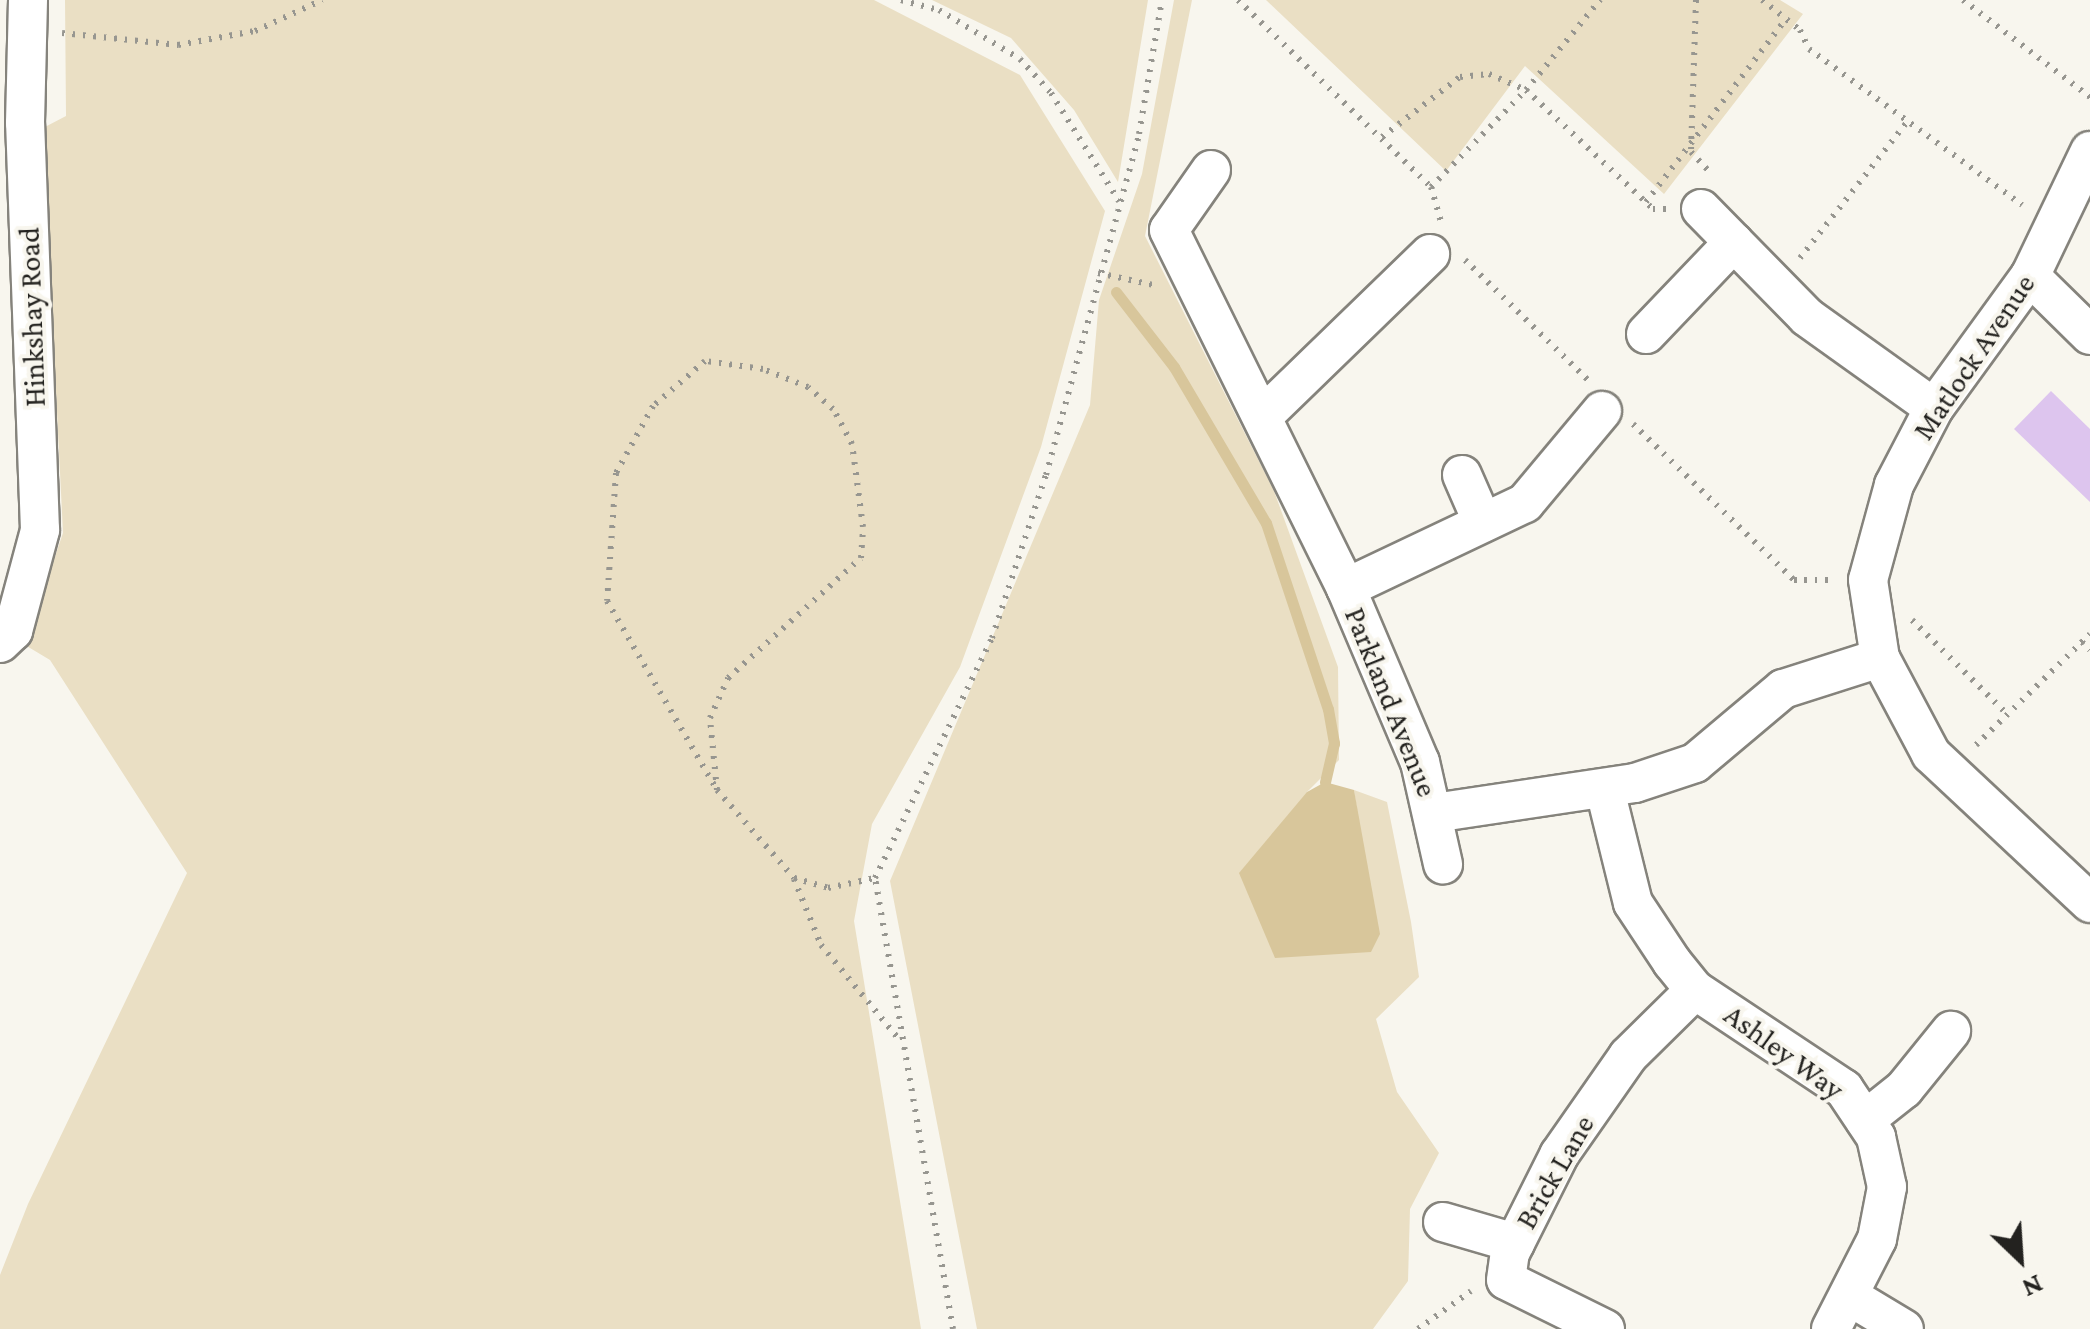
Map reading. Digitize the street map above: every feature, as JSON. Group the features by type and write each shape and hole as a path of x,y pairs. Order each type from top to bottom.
{"street":[{"name":"Hinkshay Road","path":"6,637 40,530 13,166 28,14"},
{"name":"Matlock Avenue","path":"2090,151 2030,276 1934,408 1870,553 1869,598 1880,658 1931,754 2090,903"},
{"name":"Parkland Avenue","path":"1211,170 1169,230 1266,414 1346,588 1434,813 1604,790 1695,762 1783,689 1880,658"},
{"path":"1709,194 1734,242 1808,318 1934,408"},
{"path":"1646,334 1685,286 1734,242"},
{"path":"1266,414 1430,254"},
{"path":"2030,276 2090,336"},
{"path":"1346,588 1525,503 1602,410"},
{"path":"1462,474 1483,522"},
{"name":"Ashley Way","path":"1604,790 1633,904 1695,990 1844,1089 1864,1120 1888,1187 1877,1239 1840,1313"},
{"path":"1434,813 1443,864"},
{"name":"Brick Lane","path":"1506,1280 1515,1244 1559,1155 1628,1056 1695,990"},
{"path":"1864,1120 1904,1089 1951,1031"},
{"path":"1442,1222 1515,1244"},
{"path":"1506,1280 1605,1329"},
{"path":"1840,1313 1904,1329"}],"path":[{"path":"28,14 178,45 255,31 322,0"},
{"path":"901,0 940,10 1020,59 1051,92 1119,202"},
{"path":"953,1329 900,1041 875,878 992,638 1046,475 1119,202 1162,0"},
{"path":"1238,0 1431,187 1526,90 1600,0"},
{"path":"1382,137 1460,76 1489,74 1526,90 1653,209 1709,194 1690,152 1696,0"},
{"path":"1762,0 1786,19 1809,49 2052,227"},
{"path":"1963,0 2090,97"},
{"path":"1646,202 1690,152 1786,19"},
{"path":"1800,258 1908,122"},
{"path":"1785,246 1813,269"},
{"path":"716,790 710,718 728,678 861,558 864,527 852,444 833,409 808,387 764,369 705,361 653,406 616,472 607,601 716,790 794,878 821,945 900,1041"},
{"path":"1869,598 1896,604 2007,714"},
{"path":"1949,771 2090,634"},
{"path":"2082,642 2090,650"},
{"path":"794,878 828,888 875,878"},
{"path":"1418,1329 1453,1298 1506,1280"}],"shaded area":[{"path":"65,0 874,0 1020,75 1105,211 1041,447 960,667 872,824 854,921 921,1329 0,1329 0,1275 28,1204 187,873 50,660 25,645 63,533 43,128 66,116"},
{"path":"932,0 1148,0 1118,182 1074,110 1011,38"},
{"path":"1174,0 1192,0 1145,236 1274,491 1338,667 1339,760 1307,792 1361,836 1354,790 1387,802 1411,922 1419,977 1376,1019 1397,1092 1439,1153 1410,1209 1408,1281 1373,1329 977,1329 890,881 1090,405 1099,300 1142,174"},
{"path":"1266,0 1780,0 1803,14 1664,194 1525,66 1446,171"},
{"path":"1325,782 1354,790 1380,934 1371,952 1275,958 1239,873 1307,792"}],"building":[{"path":"2051,391 2090,429 2090,502 2014,429"}],"waterway":[{"path":"1116,292 1174,367 1266,523 1328,709 1334,743 1325,782"}]}
